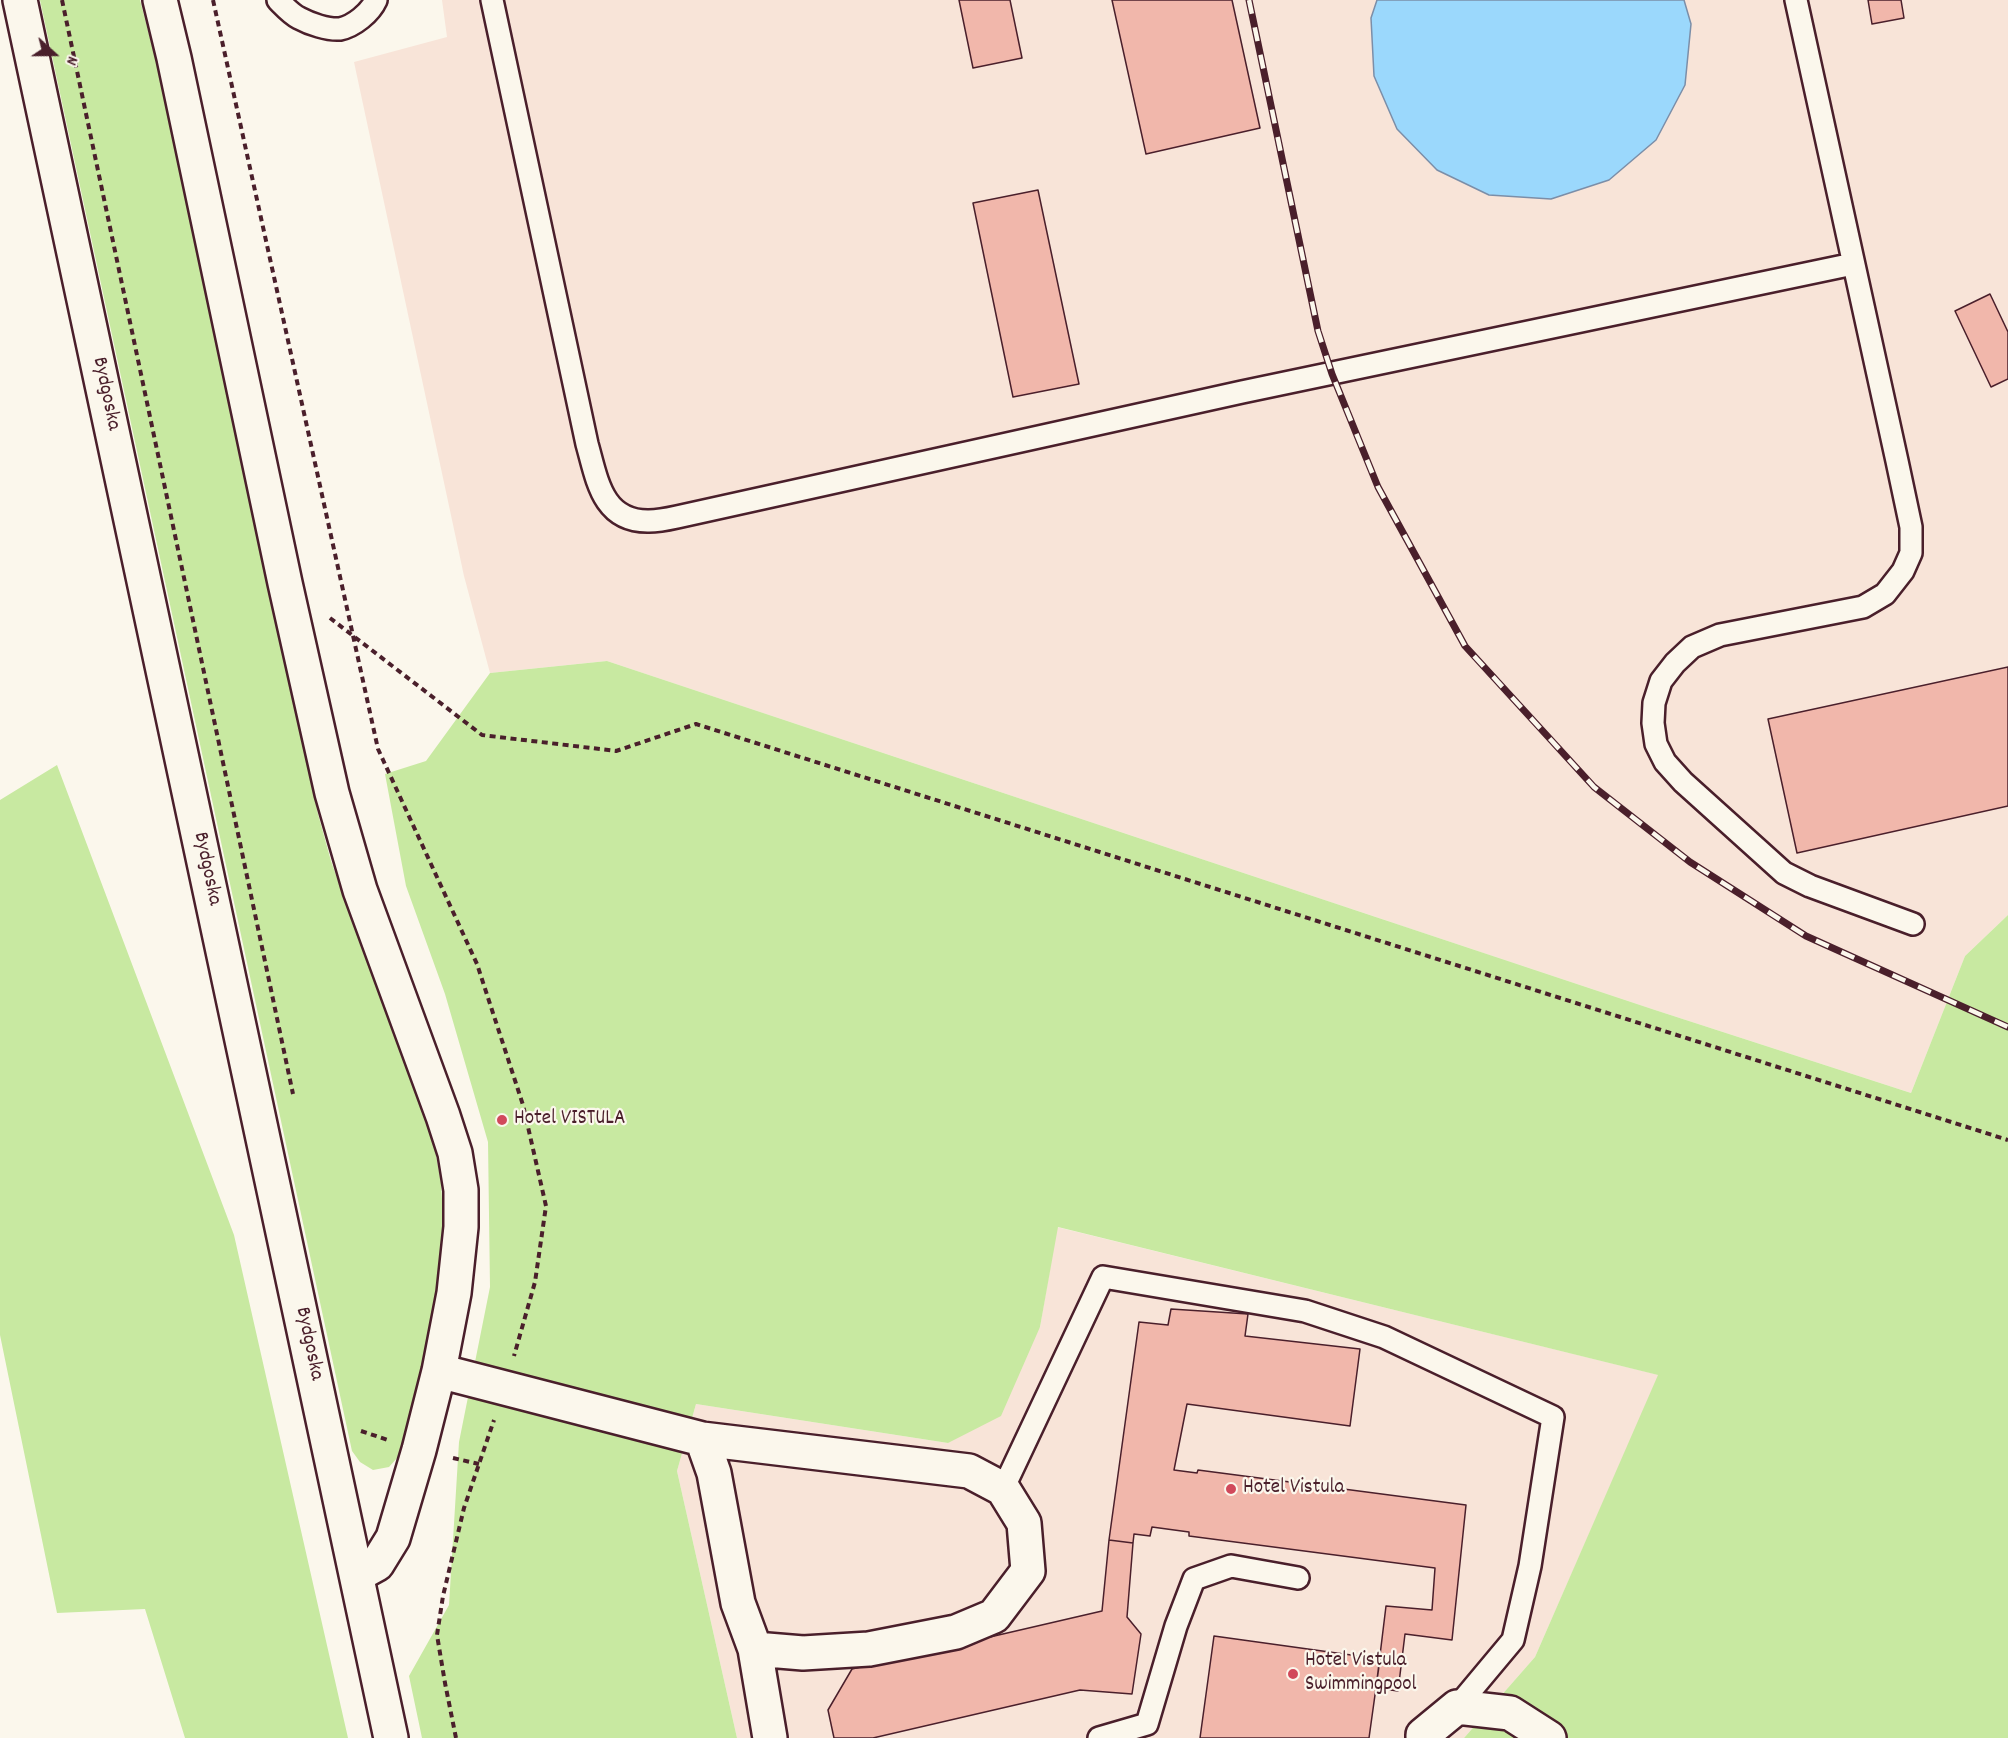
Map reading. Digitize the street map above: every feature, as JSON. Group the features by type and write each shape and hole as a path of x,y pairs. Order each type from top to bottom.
{"street":[{"name":"Bydgoska","path":"20,0 391,1738"},
{"path":"160,0 330,783 360,890 434,1086 455,1153 461,1190 461,1227 454,1293 439,1371 419,1450 393,1538 377,1564 357,1575"},
{"path":"439,1371 702,1439 969,1472 1003,1489 1024,1523 1028,1571 994,1616 956,1632 869,1649 803,1653 755,1649"},
{"path":"702,1439 714,1473 738,1603 755,1649 770,1738"},
{"path":"1423,1738 1457,1707 1509,1713 1549,1738"}],"lane":[{"path":"278,0 299,18 319,26 340,29 360,20 374,5 375,0"},
{"path":"492,0 587,444 600,490 610,505 626,518 648,521 677,518 1242,392 1853,264"},
{"path":"1796,0 1911,526 1911,553 1903,571 1885,594 1863,607 1720,635 1692,647 1675,663 1662,681 1654,703 1653,723 1656,744 1665,762 1683,782 1784,873 1810,886 1912,924"},
{"path":"1003,1489 1102,1277 1305,1311 1384,1337 1553,1417 1530,1566 1513,1640 1457,1707"},
{"path":"1099,1738 1147,1724 1176,1626 1194,1579 1232,1566 1298,1578"}],"path":[{"path":"62,0 293,1094"},
{"path":"213,0 378,748 477,964 523,1105 546,1206 535,1282 512,1364"},
{"path":"285,583 482,735 616,751 696,724 2008,1140"},
{"path":"456,1738 437,1635 442,1596 464,1508 494,1419"},
{"path":"359,1420 362,1432 419,1450 479,1464"}],"shaded area":[{"path":"442,0 2008,0 2008,915 1965,956 1911,1093 607,661 490,673 464,576 354,62 447,37"},
{"path":"1057,1227 1659,1375 1535,1657 1464,1738 737,1738 677,1471 696,1404 948,1443 1040,1327"}],"green space":[{"path":"40,0 140,0 158,69 318,814 331,861 350,915 394,1025 432,1133 441,1183 444,1231 439,1282 412,1412 398,1457 389,1467 373,1470 360,1462 352,1451"},
{"path":"607,661 1911,1093 1965,956 2008,915 2008,1738 1464,1738 1535,1657 1658,1375 1058,1227 1040,1327 1001,1416 948,1443 696,1404 677,1471 737,1738 422,1738 409,1676 449,1605 459,1442 490,1287 488,1142 445,994 406,886 385,774 426,761 490,673"},
{"path":"57,765 234,1235 348,1738 185,1738 145,1609 57,1613 0,1335 0,800"}],"water":[{"path":"1377,0 1684,0 1691,24 1685,85 1656,140 1609,180 1551,199 1489,195 1437,170 1397,129 1374,76 1371,18"}],"building":[{"path":"959,0 1010,0 1022,58 973,68"},
{"path":"1112,0 1232,0 1260,128 1146,154"},
{"path":"1868,0 1901,0 1904,18 1872,24"},
{"path":"1038,190 1079,384 1013,397 973,203"},
{"path":"1990,294 2008,332 2008,379 1991,387 1955,311"},
{"path":"2008,667 2008,806 1797,853 1768,719"},
{"name":"Hotel Vistula","path":"1171,1309 1248,1314 1245,1336 1360,1349 1350,1426 1187,1404 1174,1470 1197,1473 1198,1470 1466,1505 1452,1640 1405,1634 1398,1691 1376,1688 1386,1606 1432,1610 1435,1568 1189,1536 1189,1532 1152,1527 1150,1536 1134,1534 1133,1543 1109,1540 1139,1322 1168,1325"},
{"path":"1109,1540 1133,1543 1127,1617 1141,1634 1132,1694 1080,1690 873,1738 834,1738 828,1710 852,1669 1102,1611"},
{"name":"Hotel Vistula Swimmingpool","path":"1214,1636 1380,1659 1369,1738 1200,1738"}],"railway":[{"path":"1249,0 1318,331 1332,374 1378,487 1465,646 1594,787 1690,862 1806,936 2008,1027"}],"place":[{"name":"Hotel VISTULA","path":"502,1120"},
{"name":"Hotel Vistula","path":"1231,1489"},
{"name":"Hotel Vistula Swimmingpool","path":"1293,1674"}]}
